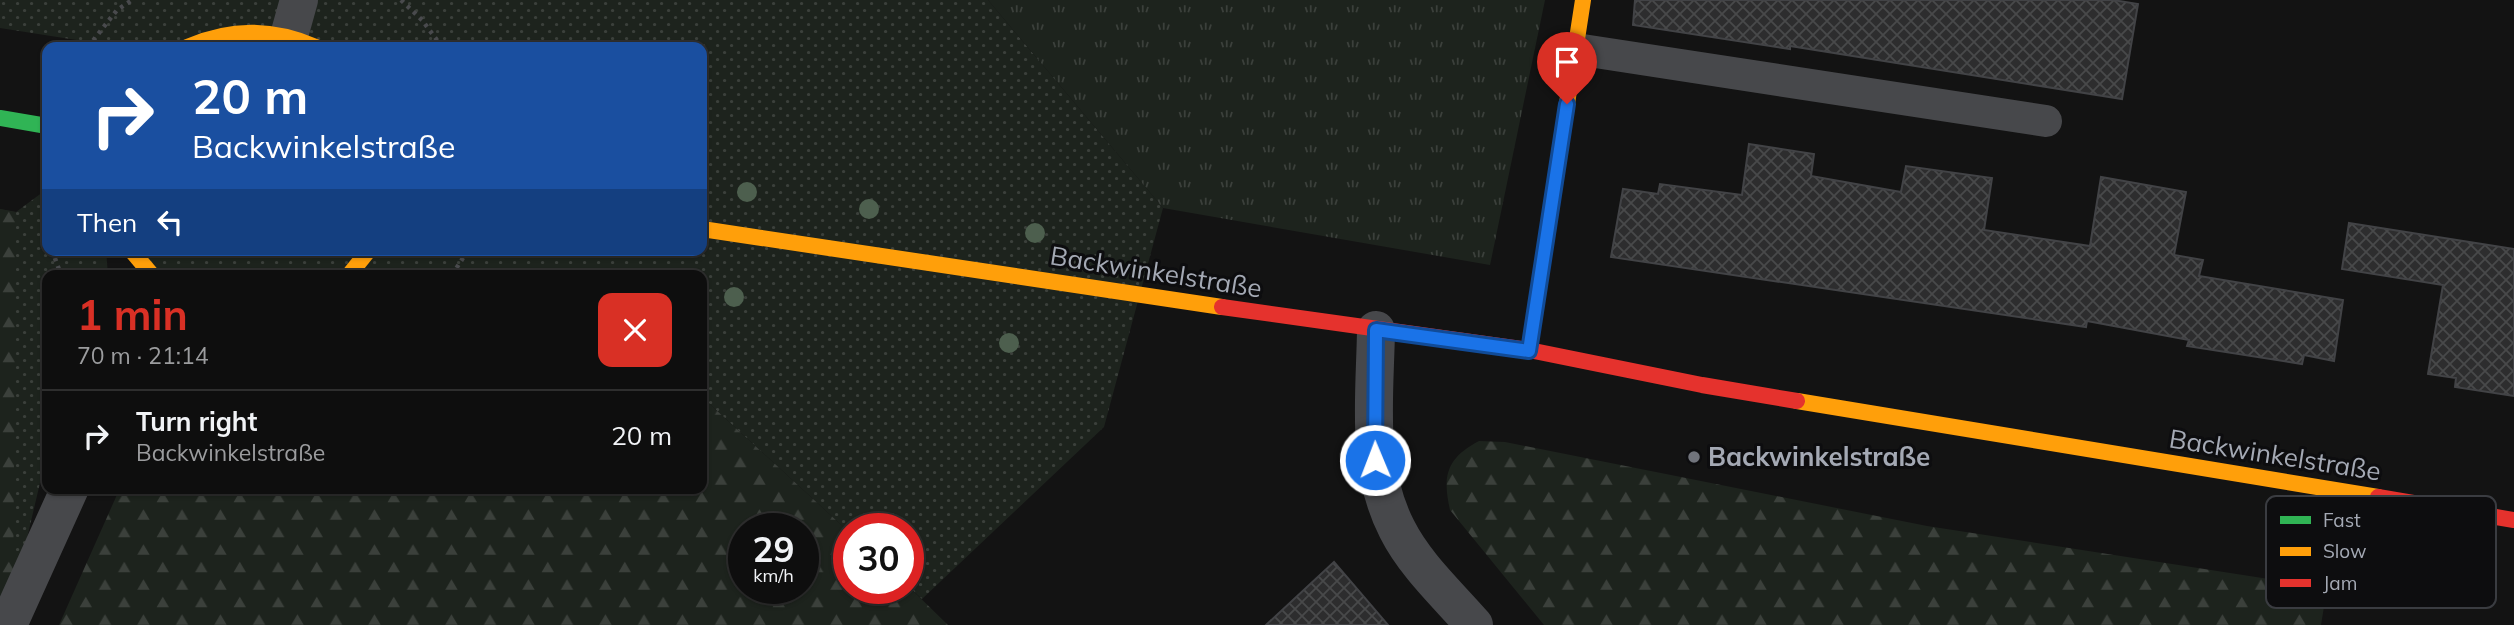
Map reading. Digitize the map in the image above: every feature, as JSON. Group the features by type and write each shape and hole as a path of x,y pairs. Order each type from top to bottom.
{"main road":[{"path":"1529,351 1583,0"},
{"path":"197,42 224,34 255,31 302,42"},
{"path":"0,118 42,125"},
{"name":"Backwinkelstraße","path":"707,230 1529,351 1702,385 2370,496"},
{"path":"136,256 148,270"},
{"path":"353,270 364,256"},
{"name":"Backwinkelstraße","path":"2496,517 2514,520"}],"street":[{"path":"299,0 302,42"},
{"path":"1376,330 1375,460 1385,501 1398,530 1415,557 1474,625"},
{"path":"8,625 67,494"}],"lane":[{"path":"1576,49 2046,121"}],"path":[{"path":"92,42 117,10 132,0"},
{"path":"401,0 422,20 438,42"}],"green space":[{"path":"0,0 988,0 1163,208 1104,427 924,597 924,513 833,513 833,517 707,402 707,270 150,270 140,256 707,256 707,42 89,42 0,28"},
{"path":"988,0 1545,0 1490,265 1163,208"},
{"path":"42,193 42,256 106,256 108,270 42,270 42,474 13,598 0,209 16,212"},
{"path":"0,209 16,212 13,598 0,625"},
{"path":"707,402 833,517 833,604 924,604 924,602 948,625 59,625 117,494 707,494"},
{"path":"1479,441 1505,442 1927,526 2266,579 2266,608 2324,608 2321,625 1544,625 1450,510 1447,477 1454,461 1468,447"}],"building":[{"path":"1635,0 2113,0 2138,4 2122,99 1790,46 1790,49 1633,25"},
{"path":"1749,144 1814,154 1811,176 1901,192 1906,166 1992,178 1984,230 2090,246 2101,177 2186,192 2174,255 2203,260 2199,276 2343,300 2334,361 2304,355 2302,364 2187,346 2189,340 2087,321 2086,327 1611,257 1623,189 1658,194 1660,184 1742,195"},
{"path":"2349,223 2514,249 2514,396 2455,387 2456,378 2428,374 2443,285 2342,269"},
{"path":"1334,562 1388,625 1266,625"}],"traffic: fast":[{"path":"0,118 42,125"}],"traffic: slow":[{"path":"1529,350 1583,0"},
{"path":"200,42 220,36 252,33 283,36 303,42"},
{"path":"707,230 1222,307"},
{"path":"136,256 148,270"},
{"path":"353,270 364,256"},
{"path":"1797,401 2372,496"}],"traffic: jam":[{"path":"1222,307 1529,350 1797,401"},
{"path":"2496,517 2514,520"}],"place":[{"name":"Backwinkelstraße","path":"1694,457"}],"route":[{"path":"1375,460 1376,330 1529,351 1567,104"}]}
